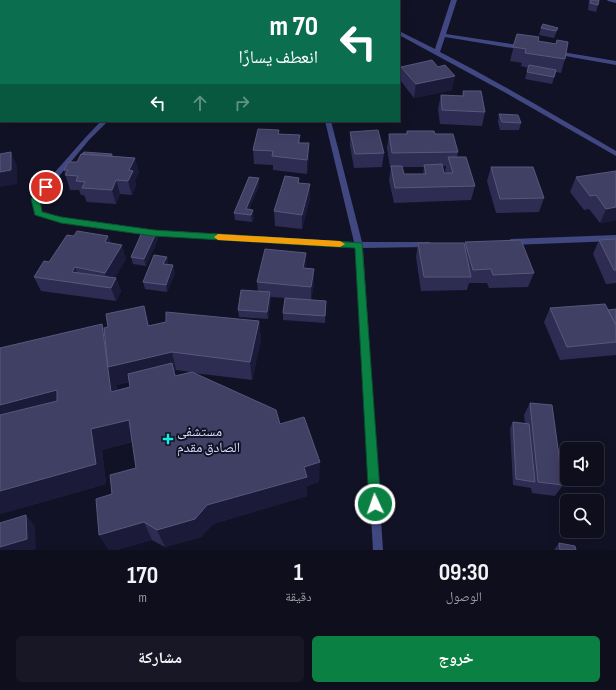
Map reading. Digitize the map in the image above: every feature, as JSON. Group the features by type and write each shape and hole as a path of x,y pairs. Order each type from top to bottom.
{"street":[{"path":"437,52 454,0"},
{"path":"610,0 616,1"},
{"path":"400,34 437,52 565,123 616,154"},
{"path":"442,36 529,49"},
{"path":"553,53 616,63"},
{"path":"104,122 87,139 36,199 38,213 61,220 154,233 359,245 436,244"},
{"path":"328,122 359,245 378,550"},
{"path":"506,242 616,238"}],"building":[{"path":"591,0 599,0 598,5 590,3"},
{"path":"543,24 558,28 556,31 541,28"},
{"path":"517,34 539,37 538,41 556,44 557,40 568,42 565,59 525,53 526,49 513,47"},
{"path":"432,60 438,67 445,65 455,76 416,84 401,67"},
{"path":"529,65 556,70 554,77 527,72"},
{"path":"463,91 481,91 485,112 442,110 441,95 464,96"},
{"path":"499,114 518,115 521,123 502,122"},
{"path":"258,129 279,130 278,134 300,135 298,143 309,143 307,160 272,156 273,151 253,150"},
{"path":"378,130 384,153 355,154 350,132"},
{"path":"407,131 434,131 435,134 453,134 458,152 392,153 389,134 407,134"},
{"path":"11,152 11,170 0,172 0,154"},
{"path":"84,152 112,154 111,156 82,154"},
{"path":"81,154 135,158 129,170 133,171 128,181 116,180 112,190 82,188 85,182 76,181 78,176 65,175 68,170 64,170 68,162 77,162"},
{"path":"448,157 466,157 475,186 395,188 391,166 402,166 404,174 426,174 424,165 442,164 444,173 453,173"},
{"path":"491,167 533,167 544,198 500,199"},
{"path":"616,171 616,207 606,209 596,195 590,196 576,177"},
{"path":"285,176 299,178 298,183 310,184 302,215 274,211"},
{"path":"249,177 259,178 246,209 253,210 251,215 234,213"},
{"path":"143,230 157,231 144,259 131,257"},
{"path":"77,231 108,236 105,242 122,245 105,273 75,267 72,272 116,278 111,288 34,277 44,261 49,262 67,235 74,236"},
{"path":"616,239 616,270 614,270 599,240"},
{"path":"521,240 534,273 493,275 491,269 473,270 465,242"},
{"path":"418,243 464,243 471,277 424,277"},
{"path":"265,249 306,253 303,268 314,269 311,287 257,282"},
{"path":"154,255 167,257 163,264 173,265 166,285 143,282"},
{"path":"241,290 270,292 267,312 238,310"},
{"path":"285,298 326,301 325,316 283,313"},
{"path":"605,304 616,325 616,342 567,347 550,308"},
{"path":"144,306 148,326 166,322 166,312 259,321 250,362 172,352 108,367 104,328 108,327 106,314"},
{"path":"616,309 616,325 608,310"},
{"path":"102,324 111,392 130,387 128,374 172,363 175,376 192,372 276,410 280,424 304,417 320,462 304,467 307,477 207,505 195,519 157,530 144,522 99,535 96,499 112,494 110,475 136,468 129,420 91,429 96,464 0,491 0,415 57,401 57,390 0,405 0,348"},
{"path":"530,403 552,405 560,463 560,485 538,482"},
{"path":"513,422 529,424 535,482 516,479"},
{"path":"26,515 27,539 0,547 0,523"},
{"path":"559,543 575,546 576,550 560,550"}],"slow traffic":[{"path":"218,237 340,244"}],"place":[{"name":"مستشفى الصادق مقدم","path":"168,439"}],"route":[{"path":"46,187 36,199 38,213 61,220 154,233 359,245 375,504"}]}
